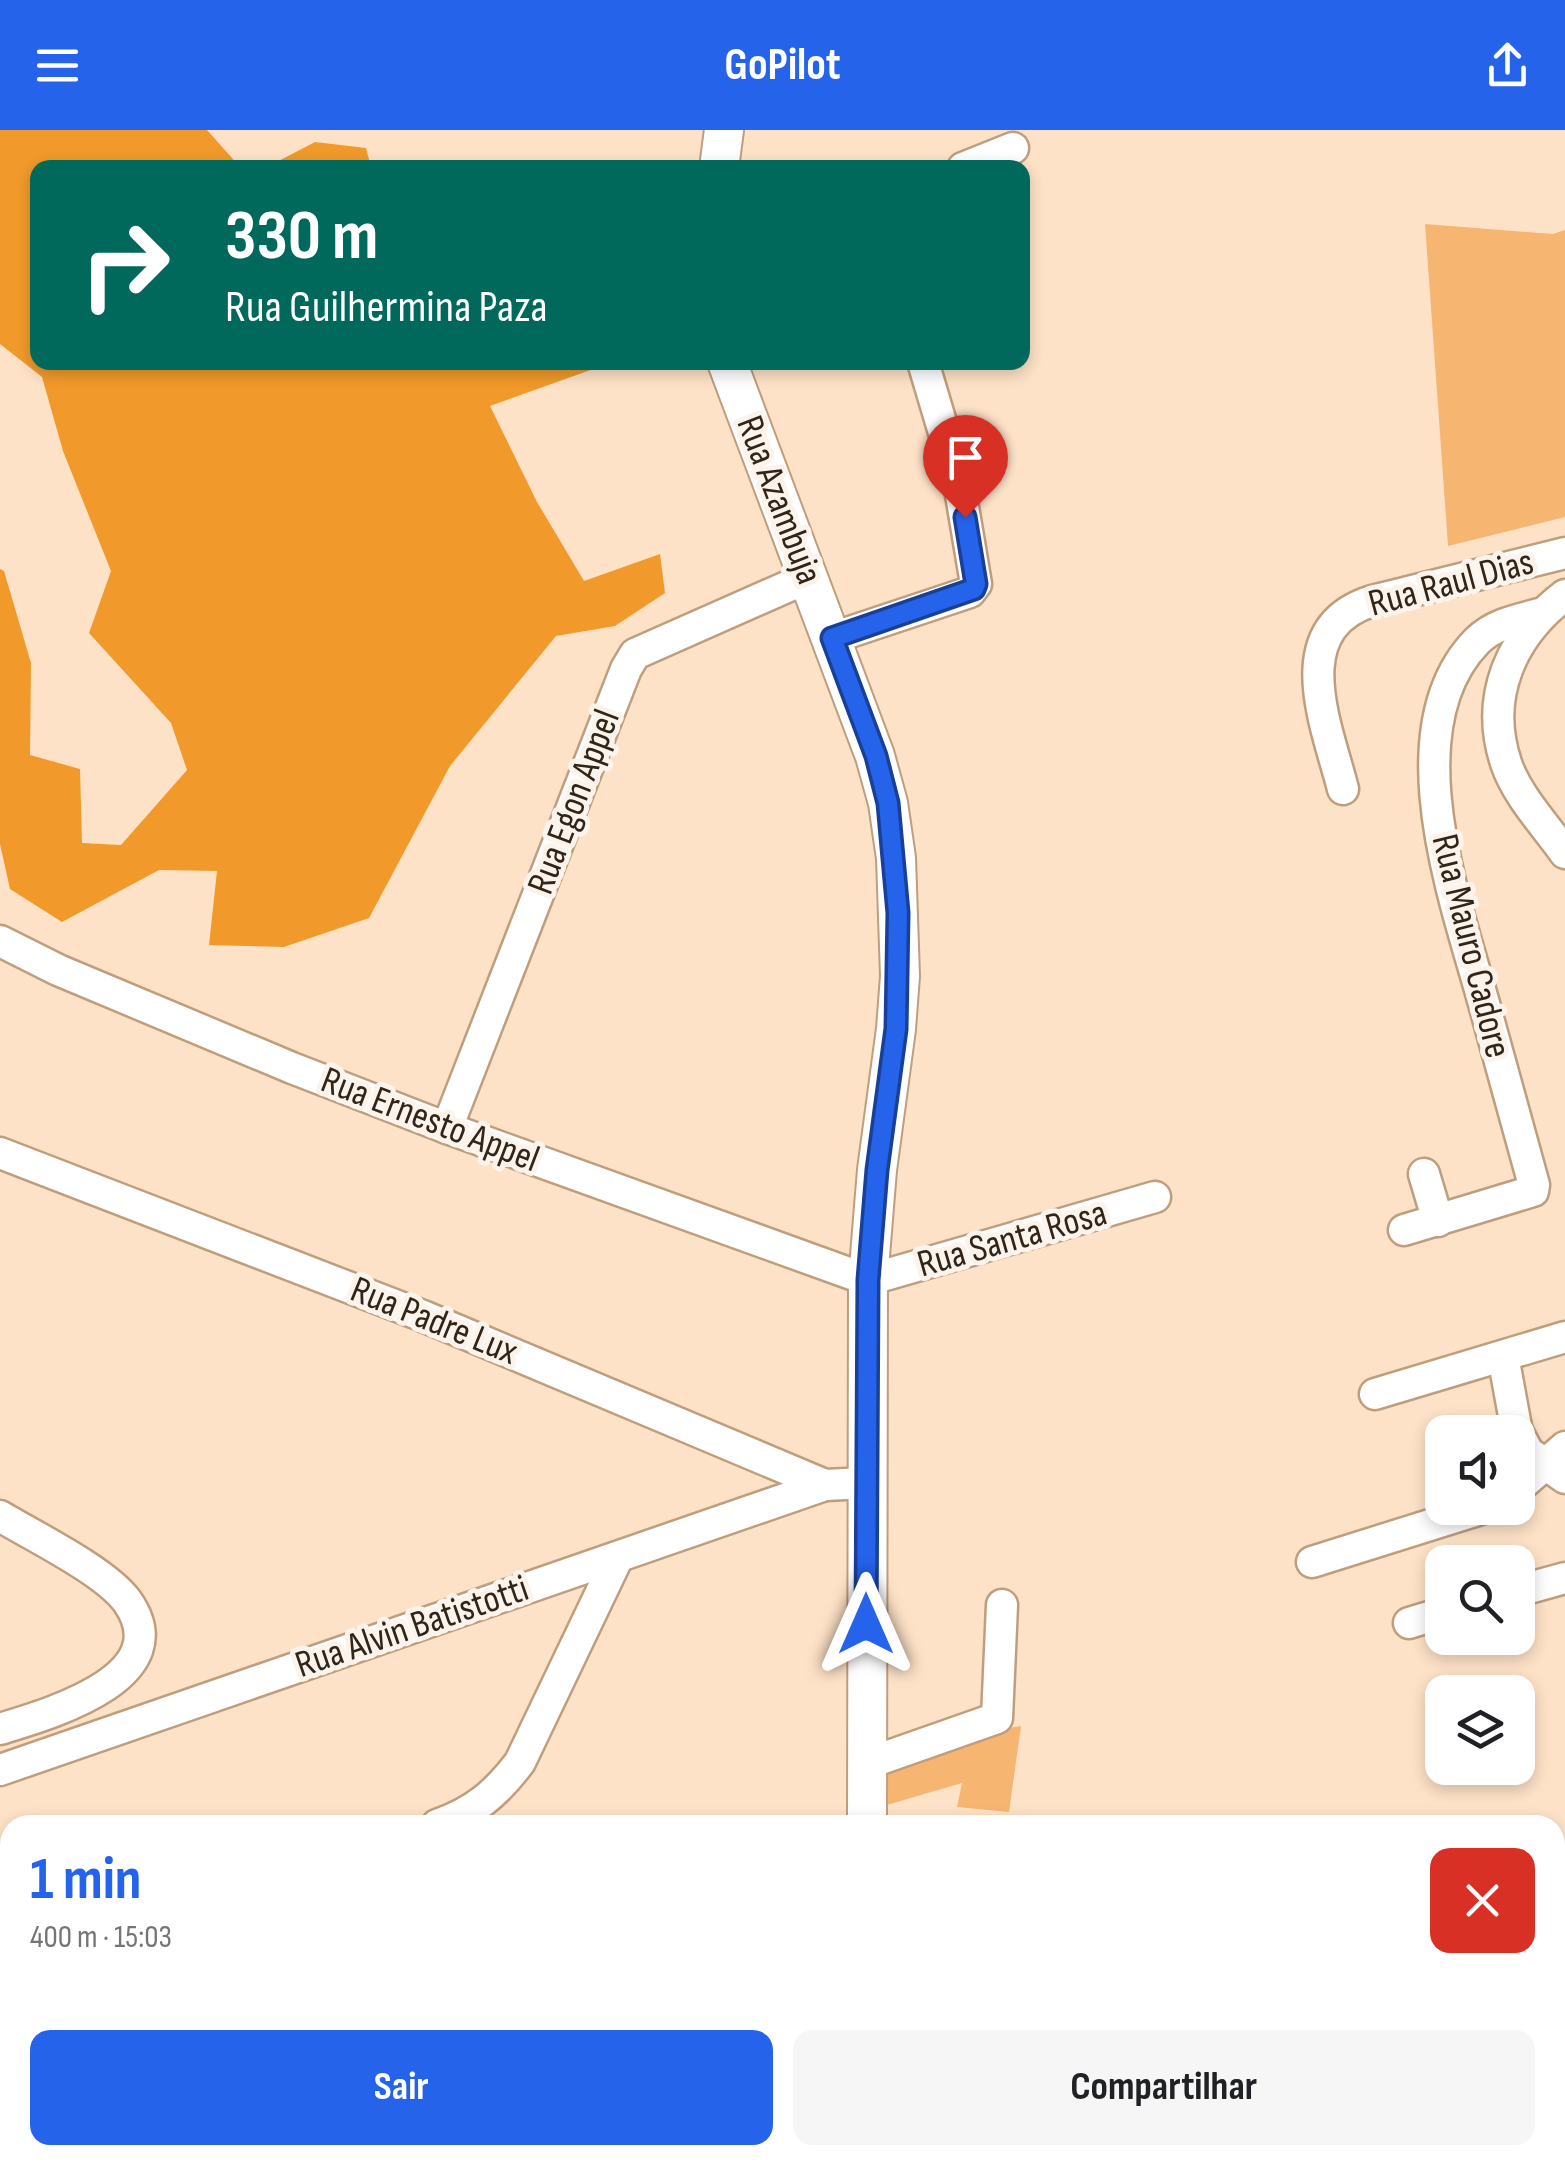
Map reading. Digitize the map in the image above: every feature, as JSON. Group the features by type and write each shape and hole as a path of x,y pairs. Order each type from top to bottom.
{"main road":[{"path":"720,160 724,130"},
{"name":"Rua Azambuja","path":"730,370 876,756 896,858 900,976 868,1280 867,1815"}],"street":[{"path":"983,160 1013,148"},
{"path":"832,638 970,592 976,584 959,484 925,370"},
{"name":"Rua Raul Dias","path":"1344,789 1321,702 1317,669 1327,633 1341,617 1372,601 1565,554"},
{"name":"Rua Egon Appel","path":"447,1128 635,654 809,577"},
{"path":"1565,595 1539,614 1518,645 1504,674 1498,707 1499,736 1507,766 1565,853"},
{"name":"Rua Mauro Cadore","path":"1404,1230 1531,1194 1534,1185 1450,878 1435,796 1436,741 1444,697 1460,661 1480,638 1502,624 1539,614"},
{"name":"Rua Ernesto Appel","path":"0,941 139,1005 447,1128 868,1280"},
{"name":"Rua Padre Lux","path":"0,1152 423,1316 825,1485 866,1483"},
{"path":"1424,1174 1438,1221"},
{"name":"Rua Santa Rosa","path":"868,1280 1156,1196"},
{"path":"1375,1394 1565,1338"},
{"path":"1504,1356 1514,1415"},
{"path":"1535,1477 1558,1463"},
{"name":"Rua Alvin Batistotti","path":"0,1770 825,1485"},
{"path":"0,1516 109,1583 127,1601 137,1623 137,1643 118,1680 85,1699 0,1729"},
{"path":"1312,1562 1430,1525"},
{"path":"460,1815 498,1792 520,1762 618,1556"},
{"path":"1535,1586 1565,1578"},
{"path":"866,1764 997,1718 1002,1605"},
{"path":"1409,1622 1425,1618"}],"shaded area":[{"path":"0,130 207,130 234,160 30,160 30,368 0,344"},
{"path":"315,142 366,148 369,160 280,160"},
{"path":"1425,224 1553,234 1565,230 1565,517 1448,546"},
{"path":"33,370 591,370 490,406 537,502 584,581 660,554 665,593 615,626 556,636 450,766 369,918 284,947 209,945 217,871 159,870 62,922 10,889 0,844 0,569 4,571 31,663 30,755 80,769 82,843 121,845 187,770 171,723 89,633 111,571 63,451 42,377"},
{"path":"1021,1726 1009,1812 957,1807 962,1783 880,1807 883,1767 986,1731"}],"route":[{"path":"866,1624 868,1280 877,1170 896,1029 900,976 898,913 888,803 876,756 832,638 974,589 965,517"}]}
